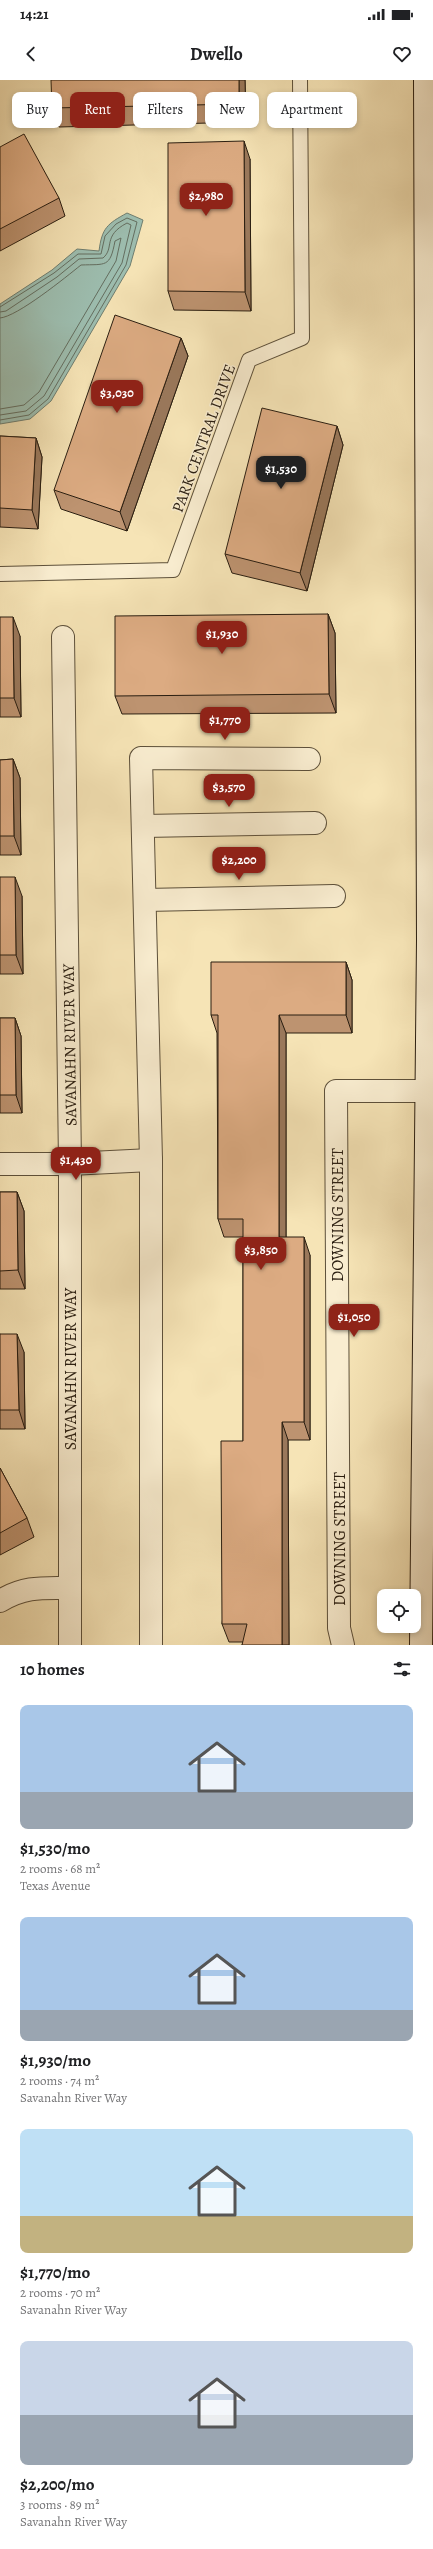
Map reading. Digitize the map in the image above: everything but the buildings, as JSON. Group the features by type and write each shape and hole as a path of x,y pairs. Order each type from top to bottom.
{"street":[{"path":"421,1645 426,1091 431,940 430,455 424,80"},
{"name":"SAVANAHN RIVER WAY","path":"63,636 70,1164 70,1645"},
{"path":"151,1645 151,1160 141,758 309,759"},
{"path":"143,826 315,823"},
{"path":"145,900 334,896"},
{"name":"DOWNING STREET","path":"343,1645 339,1628 336,1091 426,1091"},
{"path":"0,1164 70,1164 151,1160"},
{"path":"0,1600 16,1591 31,1588 70,1588"}],"lane":[{"name":"PARK CENTRAL DRIVE","path":"0,574 173,570 249,360 302,338 300,80"}],"water":[{"path":"127,213 143,220 130,266 51,401 30,419 0,424 0,304 52,270 77,249 99,251 104,232 110,224"}]}
